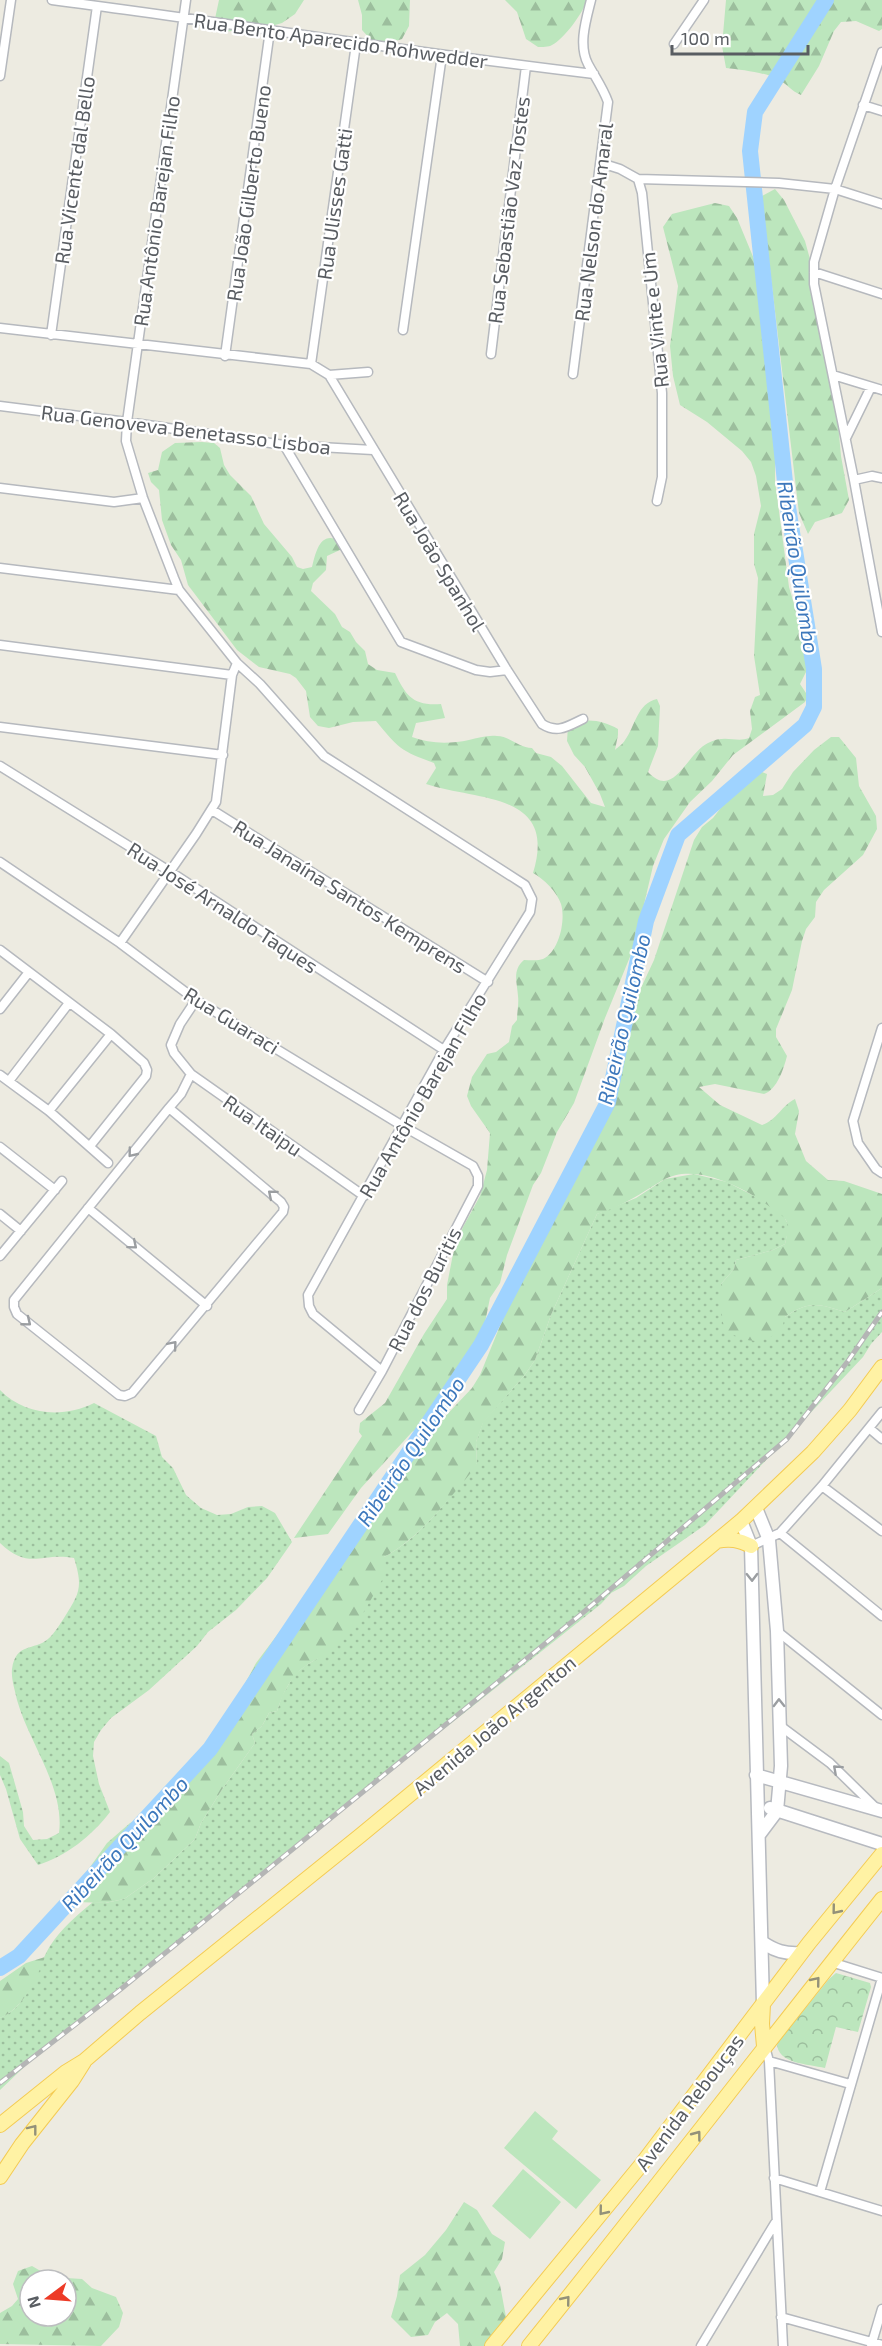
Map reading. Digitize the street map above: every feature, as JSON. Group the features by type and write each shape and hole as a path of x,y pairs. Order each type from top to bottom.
{"main road":[{"name":"Avenida João Argenton","path":"0,2125 66,2072 84,2061 140,2013 352,1843 741,1521 813,1452 850,1410 882,1367"},
{"path":"717,1541 729,1539 751,1546"},
{"name":"Avenida Rebouças","path":"492,2346 641,2165 801,1953 882,1854"},
{"name":"Avenida Rebouças","path":"529,2346 662,2182 765,2046 882,1899"},
{"path":"763,2004 762,2024 765,2046"},
{"name":"Avenida João Argenton","path":"0,2177 22,2144 72,2081 84,2061"},
{"path":"641,2165 662,2182"}],"street":[{"path":"0,76 11,0"},
{"name":"Rua Bento Aparecido Rohwedder","path":"52,0 183,17 356,44 594,74"},
{"name":"Rua Antônio Barejan Filho","path":"186,0 126,441 144,498 179,590 237,663 260,684 324,756 525,885 532,899 530,912 444,1050 308,1296 313,1314 382,1371"},
{"name":"Rua Nelson do Amaral","path":"573,374 608,102 587,63 583,39 591,0"},
{"path":"674,44 704,0"},
{"name":"Rua Vicente dal Bello","path":"51,334 97,6"},
{"name":"Rua João Gilberto Bueno","path":"225,356 270,30"},
{"name":"Rua Ulisses Gatti","path":"311,364 356,44"},
{"path":"882,52 872,87 862,105 814,262 814,284 846,438 882,632"},
{"path":"403,330 442,55"},
{"name":"Rua Sebastião Vaz Tostes","path":"491,354 526,66"},
{"path":"862,105 882,111"},
{"path":"601,163 620,169 638,179 779,183 835,189 882,204"},
{"name":"Rua Vinte e Um","path":"638,179 642,193 662,393 662,477 657,501"},
{"path":"814,272 882,294"},
{"path":"0,328 225,356 311,364"},
{"name":"Rua João Spanhol","path":"311,364 329,375 507,670 542,723 550,729 561,730 584,718"},
{"path":"329,375 368,372"},
{"path":"833,375 882,390"},
{"path":"846,438 871,387"},
{"name":"Rua Genoveva Benetasso Lisboa","path":"0,406 284,445 373,450"},
{"path":"284,445 401,642 476,670 490,672 507,670"},
{"path":"854,480 872,476 882,478"},
{"path":"0,488 114,502 144,498"},
{"path":"0,568 179,590"},
{"path":"871,576 882,574"},
{"path":"0,645 231,675"},
{"path":"120,943 216,802 231,675 237,663"},
{"path":"0,727 223,755"},
{"name":"Rua José Arnaldo Taques","path":"0,766 169,871 444,1050"},
{"name":"Rua Janaína Santos Kemprens","path":"212,810 488,982"},
{"name":"Rua Guaraci","path":"0,862 120,943 196,1000 401,1125 473,1166"},
{"path":"0,950 111,1034 144,1063 147,1070 146,1076 90,1146"},
{"path":"0,1009 29,972"},
{"name":"Rua Itaipu","path":"196,1000 180,1024 171,1045 174,1053 191,1074 364,1196"},
{"path":"9,1081 69,1003"},
{"path":"882,1029 853,1121 858,1143 876,1169 882,1173"},
{"path":"49,1111 111,1034"},
{"path":"169,1108 281,1202 284,1207 283,1212 207,1305 132,1393 125,1396 119,1395 17,1314 14,1300 169,1108 181,1094 191,1074"},
{"path":"0,1075 49,1111 108,1163"},
{"path":"0,1147 55,1190"},
{"name":"Rua dos Buritis","path":"359,1410 382,1371 478,1186 478,1176 473,1166"},
{"path":"0,1256 62,1181"},
{"path":"88,1208 207,1305"},
{"path":"0,1214 21,1231"},
{"path":"751,1546 780,1533 822,1486 882,1412"},
{"path":"869,1428 882,1438"},
{"path":"822,1486 882,1531"},
{"path":"756,1508 768,1540 777,1631 781,1783 777,1811 759,1835"},
{"path":"741,1521 751,1546 763,2004"},
{"path":"780,1533 882,1616"},
{"path":"777,1631 882,1715"},
{"path":"779,1725 830,1763 880,1811"},
{"path":"756,1774 880,1811"},
{"path":"758,1803 882,1844"},
{"path":"762,1942 772,1950 787,1954 801,1953"},
{"path":"820,2192 882,1978 831,1962"},
{"path":"765,2046 769,2061 783,2346"},
{"path":"769,2061 850,2084"},
{"path":"774,2178 882,2211"},
{"path":"701,2346 776,2222"},
{"path":"872,2344 882,2308"},
{"path":"781,2317 872,2344 882,2344"}],"green space":[{"path":"219,0 304,0 295,14 282,23 268,27 223,32 213,28"},
{"path":"358,0 410,0 409,26 402,39 386,44 373,42 362,30 362,15"},
{"path":"505,0 587,0 567,32 557,42 551,46 538,47 526,39 517,12"},
{"path":"726,0 882,0 882,29 879,31 856,21 841,22 834,31 819,66 801,95 772,77 726,68 722,46"},
{"path":"775,189 784,200 805,241 813,270 816,317 835,390 841,456 849,500 842,513 815,522 808,534 799,513 763,210 762,196"},
{"path":"715,203 729,206 737,218 754,259 769,365 781,408 775,451 775,481 789,587 811,662 800,684 808,696 805,702 733,755 712,781 690,802 664,839 653,866 634,947 574,1103 557,1132 541,1173 533,1185 507,1255 500,1283 490,1298 482,1337 466,1371 424,1424 412,1432 361,1488 328,1534 294,1538 362,1436 359,1432 360,1423 385,1403 424,1334 447,1299 447,1285 453,1254 463,1227 480,1196 487,1170 490,1133 471,1106 467,1096 472,1077 487,1054 496,1052 509,1042 512,1026 517,1020 516,976 518,968 524,960 543,959 549,955 557,943 563,918 561,904 553,890 533,873 538,847 534,827 524,814 508,804 489,798 426,784 436,768 434,763 401,748 376,721 353,722 329,728 318,726 310,717 306,691 296,678 290,674 259,667 237,650 188,585 181,560 171,545 162,520 159,490 151,482 148,473 158,470 162,452 175,443 214,443 220,448 224,465 230,475 251,496 264,524 292,557 297,567 303,569 312,567 317,549 323,540 333,538 340,541 342,549 327,556 326,570 313,583 311,591 335,614 342,627 350,632 365,651 368,664 377,670 395,673 403,688 417,701 441,704 445,718 416,723 412,737 440,743 490,736 506,738 532,748 536,753 551,757 562,766 591,803 605,807 585,767 574,755 567,741 568,726 580,721 593,721 606,723 618,729 615,750 628,735 645,705 657,699 660,706 658,746 648,772 657,779 665,781 673,778 708,743 720,739 749,738 752,729 750,711 755,697 760,695 754,656 758,578 754,564 754,534 761,506 756,476 751,462 742,451 707,422 680,405 673,376 670,346 678,286 663,227 672,214"},
{"path":"831,737 839,737 856,758 859,786 876,816 877,829 863,855 824,890 816,902 815,917 806,929 792,990 776,1029 776,1037 787,1056 782,1072 773,1088 764,1094 715,1084 699,1087 720,1105 762,1125 772,1120 795,1099 799,1111 795,1134 806,1161 828,1180 844,1181 882,1194 882,1288 845,1312 814,1305 801,1308 785,1317 781,1332 765,1339 746,1340 725,1330 721,1315 721,1284 734,1269 736,1260 773,1250 785,1244 788,1228 783,1216 756,1197 731,1184 717,1178 689,1174 675,1175 663,1180 623,1204 597,1214 551,1315 535,1360 483,1423 476,1442 477,1463 474,1469 422,1529 384,1557 385,1575 357,1623 343,1640 328,1653 301,1669 292,1679 277,1711 269,1713 262,1726 252,1734 255,1743 201,1823 195,1839 154,1878 124,1899 105,1903 77,1902 74,1895 76,1887 107,1843 130,1823 152,1813 174,1791 220,1730 256,1663 299,1606 346,1536 362,1520 439,1423 472,1388 480,1375 506,1311 508,1296 530,1257 568,1170 616,1081 640,990 654,960 694,840 702,827 713,818 754,765 754,769 767,774 763,796 773,795 782,789 793,772 814,750"},
{"path":"694,1174 727,1182 756,1197 783,1214 789,1227 785,1244 773,1250 736,1260 734,1269 721,1284 722,1298 785,1317 801,1308 814,1305 845,1312 882,1288 882,1332 863,1357 705,1525 646,1566 624,1586 611,1593 601,1604 82,2017 83,2020 41,2051 0,2090 0,2018 18,2005 25,1996 54,1940 93,1902 105,1903 124,1899 154,1878 195,1839 201,1823 255,1743 252,1734 262,1726 269,1713 277,1711 282,1696 294,1675 334,1648 384,1557 423,1527 477,1463 476,1442 483,1422 524,1376 535,1360 551,1315 597,1214 636,1198 665,1179"},
{"path":"0,1390 21,1405 45,1412 70,1411 94,1403 156,1436 162,1457 173,1468 186,1495 201,1508 217,1515 262,1506 275,1513 292,1542 267,1578 236,1610 208,1632 197,1646 149,1690 111,1718 101,1730 94,1742 93,1756 99,1784 110,1812 78,1844 58,1857 38,1865 20,1839 0,1775 0,1756 9,1763 23,1812 24,1826 33,1840 47,1839 59,1833 57,1799 52,1782 22,1716 12,1669 14,1660 21,1651 43,1643 57,1629 77,1596 79,1583 74,1558 28,1558 19,1556 0,1543"},
{"path":"45,1957 22,2000 0,2018 0,1981 26,1963"},
{"path":"836,1973 870,1983 871,1987 858,2032 836,2027 825,2068 788,2059 778,2050 777,2043"},
{"path":"535,2111 558,2131 552,2139 601,2180 576,2209 504,2148"},
{"path":"523,2169 561,2202 530,2239 492,2206"},
{"path":"464,2202 477,2210 492,2234 505,2242 502,2259 494,2272 500,2285 506,2317 485,2346 460,2346 458,2324 447,2313 435,2322 428,2335 411,2337 391,2317 400,2275 425,2255 446,2230"},
{"path":"18,2271 18,2299 13,2284"},
{"path":"78,2279 82,2279 92,2288 116,2297 123,2313 119,2327 101,2346 0,2344 0,2313 12,2306 18,2299 18,2328 78,2328"}],"waterway":[{"name":"Ribeirão Quilombo","path":"0,1968 19,1956 210,1749 481,1345 608,1102 646,921 678,835 805,725 814,707 814,669 787,501 750,151 755,112 826,0"}],"railway":[{"path":"0,2083 121,1989 579,1616 787,1439 848,1361 882,1312"}]}
